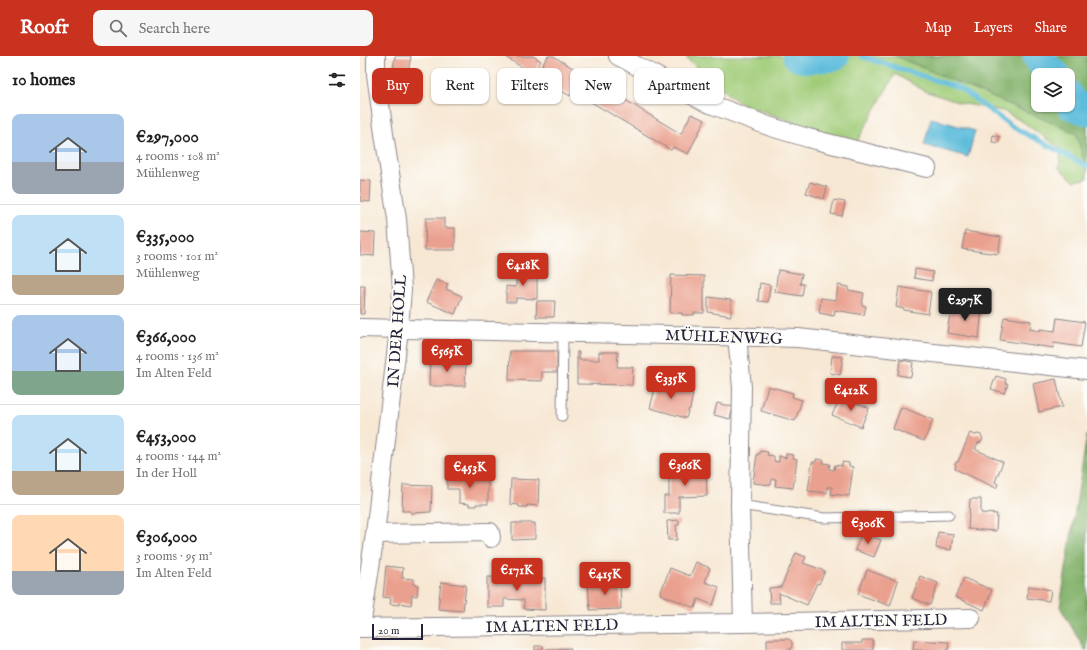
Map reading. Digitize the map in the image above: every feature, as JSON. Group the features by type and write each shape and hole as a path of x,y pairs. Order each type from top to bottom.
{"street":[{"name":"IN DER HOLL","path":"361,628 375,534 399,329 402,289 397,219 376,74 376,56"},
{"path":"618,56 705,102 756,121 808,138 927,168"},
{"name":"MÜHLENWEG","path":"360,328 798,338 1087,370"},
{"path":"737,336 742,387 740,505 743,623"},
{"path":"375,534 490,532 491,538"},
{"name":"IM ALTEN FELD","path":"361,628 743,623 971,618"}],"lane":[{"path":"562,416 563,332"},
{"path":"740,505 824,518 949,514"}],"green space":[{"path":"688,56 1087,56 1087,179 1074,181 1059,168 1061,149 1023,122 1003,111 960,103 925,91 895,74 855,145 738,102 724,90 724,68 698,68 687,59"},
{"path":"895,56 1087,56 1087,171 1076,133"},
{"path":"1087,435 1087,650 1085,650 1060,607"}],"water":[{"path":"931,118 975,131 968,157 924,145"}],"building":[{"path":"395,56 411,56 409,68 393,68"},
{"path":"508,56 533,56 541,61 537,68 523,68 507,58"},
{"path":"548,56 553,56 573,68 570,68 570,96 562,91 562,68 540,68"},
{"path":"626,100 681,134 691,114 705,120 688,154 673,147 671,150 595,104 626,104"},
{"path":"993,135 1000,137 998,143 992,142"},
{"path":"360,180 371,181 370,202 360,201"},
{"path":"810,182 827,187 824,199 806,193"},
{"path":"834,200 845,202 842,216 831,214"},
{"path":"426,218 444,218 444,228 455,228 455,250 425,250"},
{"path":"965,231 1001,237 998,254 962,249"},
{"path":"360,232 375,233 374,256 360,255"},
{"path":"915,269 933,272 932,281 914,278"},
{"path":"516,270 537,271 537,299 516,298 516,302 506,302 506,286 516,287"},
{"path":"778,270 802,274 800,284 804,284 802,296 775,292"},
{"path":"671,275 704,276 704,313 682,315 682,313 670,313"},
{"path":"436,280 448,284 446,289 462,296 455,314 426,302"},
{"path":"760,283 770,285 768,302 758,301"},
{"path":"838,285 848,287 848,290 864,293 862,305 866,306 864,315 835,310 834,316 819,313 821,298 836,300"},
{"path":"360,286 365,286 364,314 360,314"},
{"path":"899,287 931,292 928,314 904,310 896,307"},
{"path":"708,297 731,300 731,316 708,312"},
{"path":"537,301 555,301 554,317 536,317"},
{"path":"951,307 971,310 972,308 982,309 979,338 947,333"},
{"path":"1004,317 1031,321 1030,329 1040,331 1040,329 1055,331 1057,318 1085,322 1081,347 1054,343 1053,348 1000,340"},
{"path":"510,351 557,351 557,372 542,372 542,381 509,380"},
{"path":"577,352 579,352 579,360 599,360 599,352 618,352 617,367 633,367 632,385 577,384"},
{"path":"832,356 843,357 840,375 830,373"},
{"path":"430,359 466,360 465,386 429,386"},
{"path":"900,360 913,362 911,377 898,375"},
{"path":"996,376 1006,379 1005,383 1008,384 1004,393 991,389"},
{"path":"1056,379 1062,407 1039,412 1033,384"},
{"path":"657,381 673,386 672,389 693,394 690,409 686,418 650,408"},
{"path":"768,386 793,393 792,397 802,400 795,421 761,411"},
{"path":"841,396 869,408 861,427 832,415"},
{"path":"717,403 733,407 730,419 714,415"},
{"path":"901,407 933,420 924,441 893,429"},
{"path":"970,433 981,435 983,439 978,443 975,449 1003,462 995,482 998,484 996,488 955,469 955,464 958,462"},
{"path":"760,451 768,452 767,455 774,456 774,461 779,462 779,456 786,458 786,454 794,455 793,458 797,459 793,488 775,486 776,479 772,479 771,485 753,483 757,454 760,454"},
{"path":"816,459 824,460 823,463 830,464 829,469 834,470 835,465 842,466 842,462 849,463 849,466 853,467 849,496 831,494 832,487 827,487 827,493 808,491 812,462 816,462"},
{"path":"706,468 707,496 679,497 679,513 664,513 664,496 669,496 669,469"},
{"path":"447,474 460,474 460,478 488,478 488,504 476,504 476,506 469,506 469,504 459,503 459,489 447,489"},
{"path":"511,479 539,480 538,506 527,505 527,507 519,507 519,505 510,504"},
{"path":"403,485 432,486 431,512 411,513 411,511 402,511"},
{"path":"970,499 981,499 981,513 997,514 996,531 968,529"},
{"path":"679,520 679,525 676,525 677,540 668,540 667,521"},
{"path":"512,523 535,523 535,539 512,540"},
{"path":"938,532 953,534 951,550 936,548"},
{"path":"862,533 881,540 874,557 855,550"},
{"path":"796,553 806,557 803,563 825,571 819,584 817,583 807,605 779,593 780,603 770,603 769,588 781,587"},
{"path":"696,562 710,568 705,582 719,587 713,605 698,599 695,608 660,594 670,568 690,576"},
{"path":"386,566 403,568 402,578 414,579 413,584 418,585 417,596 412,595 411,605 399,603 399,605 390,604 391,598 383,597"},
{"path":"867,570 898,581 890,606 858,594"},
{"path":"920,576 938,583 930,605 912,598"},
{"path":"487,577 545,578 545,610 524,609 524,600 504,599 504,607 487,607"},
{"path":"964,578 992,590 984,610 955,597"},
{"path":"620,581 621,609 590,610 588,583"},
{"path":"441,582 466,585 463,611 438,609"},
{"path":"1029,586 1051,590 1049,601 1027,598"},
{"path":"767,639 789,639 792,642 792,646 790,650 767,650"},
{"path":"862,640 873,640 873,650 842,650 842,643 862,643"},
{"path":"914,640 949,642 948,650 913,650"},
{"path":"535,646 543,646 543,650 535,650"},
{"path":"571,648 571,650 546,650 546,649"}],"waterway":[{"path":"798,56 807,58 834,56"},
{"path":"861,56 959,88 1013,127 1087,166"},
{"path":"1038,56 1046,68"},
{"path":"1075,106 1087,110"}]}
